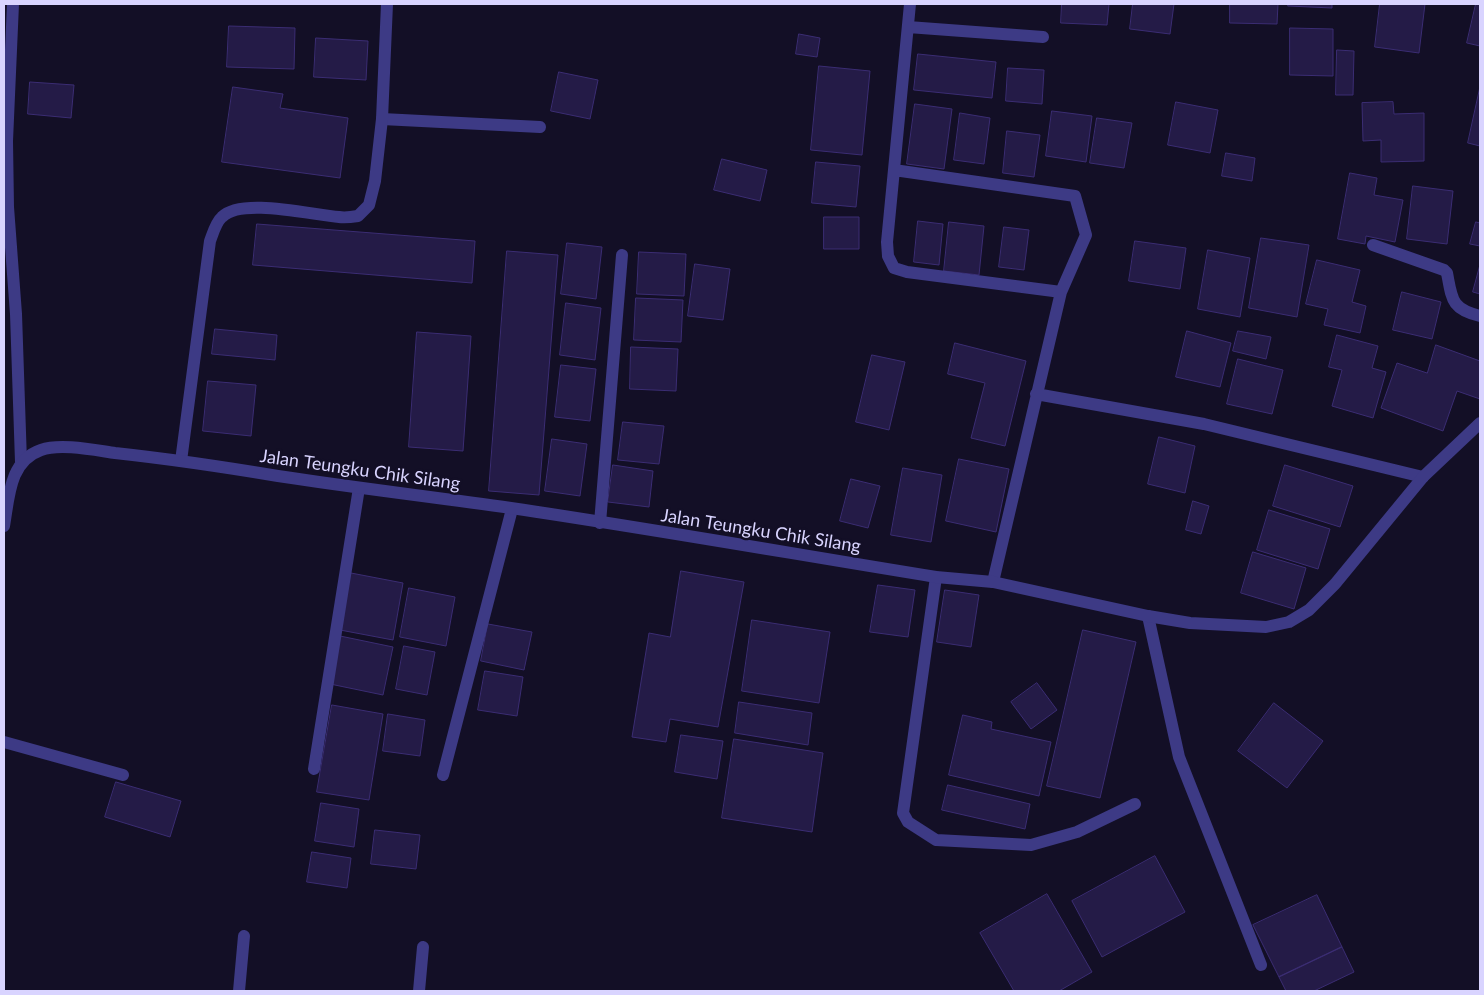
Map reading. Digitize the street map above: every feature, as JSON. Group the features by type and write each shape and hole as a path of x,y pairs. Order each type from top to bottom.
{"street":[{"path":"4,526 13,476 21,462 16,314 8,207 6,141 13,4"},
{"path":"180,461 210,241 220,218 230,211 268,208 340,218 358,216 369,205 375,181 382,119 387,4"},
{"path":"910,4 887,242 888,256 894,268 906,272 1061,292"},
{"path":"908,27 1042,37"},
{"path":"382,119 540,127"},
{"path":"894,170 1075,196 1086,235 1061,292 993,582"},
{"path":"1373,244 1444,270 1448,273 1453,300 1459,308 1480,316"},
{"path":"600,522 622,255"},
{"path":"1036,394 1204,424 1423,477"},
{"name":"Jalan Teungku Chik Silang","path":"21,462 34,452 44,448 55,447 180,461 359,488 512,508 936,577 993,582 1148,616 1200,624 1266,626 1289,622 1309,610 1335,584 1423,477 1480,423"},
{"path":"314,769 359,488"},
{"path":"443,776 512,508"},
{"path":"936,577 903,813 908,822 936,840 1032,846 1077,832 1135,804"},
{"path":"1148,616 1178,758 1261,965"},
{"path":"4,742 123,774"},
{"path":"239,991 244,936"},
{"path":"419,991 423,948"}],"building":[{"path":"1062,4 1109,4 1107,25 1061,23"},
{"path":"1133,4 1174,4 1170,34 1130,29"},
{"path":"1230,4 1278,4 1277,24 1230,23"},
{"path":"1289,4 1332,4 1332,8 1288,6"},
{"path":"1380,4 1425,4 1419,53 1375,47"},
{"path":"1476,4 1480,4 1480,46 1467,43"},
{"path":"229,26 295,28 294,69 227,67"},
{"path":"1290,28 1333,29 1333,76 1290,75"},
{"path":"799,34 820,38 817,57 796,54"},
{"path":"316,38 368,41 366,80 314,77"},
{"path":"1337,50 1354,51 1353,95 1336,95"},
{"path":"918,54 996,62 992,98 914,90"},
{"path":"819,66 870,71 862,155 811,150"},
{"path":"1008,68 1044,70 1042,104 1006,101"},
{"path":"559,72 598,80 590,119 551,111"},
{"path":"30,82 74,85 71,118 28,114"},
{"path":"233,87 283,94 280,108 348,118 340,178 222,162"},
{"path":"1480,87 1480,146 1468,143"},
{"path":"1176,102 1218,110 1210,153 1168,145"},
{"path":"1393,102 1394,114 1424,113 1424,161 1381,162 1381,140 1363,141 1362,103"},
{"path":"915,104 952,109 944,169 907,164"},
{"path":"1052,111 1092,116 1086,162 1046,156"},
{"path":"960,113 990,118 984,164 954,160"},
{"path":"1097,118 1132,123 1124,168 1090,163"},
{"path":"1007,131 1040,135 1034,177 1003,173"},
{"path":"1226,153 1255,158 1252,181 1222,176"},
{"path":"722,159 767,170 760,201 714,190"},
{"path":"816,162 860,166 856,207 812,203"},
{"path":"1350,173 1377,178 1374,195 1403,200 1395,242 1366,236 1365,244 1338,239"},
{"path":"1413,186 1453,191 1447,244 1407,239"},
{"path":"824,217 859,217 859,249 824,249"},
{"path":"918,221 943,224 939,265 914,262"},
{"path":"949,222 984,226 979,275 944,271"},
{"path":"1476,222 1480,223 1480,246 1470,244"},
{"path":"257,224 475,241 472,283 253,265"},
{"path":"1004,227 1029,230 1024,270 999,267"},
{"path":"1261,238 1309,245 1297,317 1249,308"},
{"path":"1135,241 1186,248 1180,289 1129,281"},
{"path":"567,243 602,247 596,299 561,294"},
{"path":"1208,250 1250,258 1240,317 1198,309"},
{"path":"507,251 558,255 539,495 489,491"},
{"path":"639,252 686,254 684,296 637,294"},
{"path":"1317,260 1360,270 1352,302 1366,306 1360,333 1324,325 1328,309 1306,304"},
{"path":"695,264 730,269 723,320 688,316"},
{"path":"1480,265 1480,294 1473,292"},
{"path":"1402,292 1441,302 1432,339 1393,330"},
{"path":"636,298 683,300 681,342 634,340"},
{"path":"566,303 601,308 595,360 560,355"},
{"path":"215,329 277,335 275,360 212,354"},
{"path":"1187,331 1231,343 1220,387 1176,377"},
{"path":"1238,331 1271,337 1266,359 1233,351"},
{"path":"417,332 471,336 463,451 409,447"},
{"path":"1337,335 1378,346 1372,368 1386,372 1373,418 1332,406 1342,370 1329,367"},
{"path":"955,343 1026,361 1005,446 971,438 985,383 948,374"},
{"path":"1436,345 1480,361 1480,399 1457,391 1443,431 1381,408 1397,363 1427,373"},
{"path":"631,347 678,349 676,391 630,389"},
{"path":"872,355 905,362 889,430 856,422"},
{"path":"1238,359 1283,370 1272,414 1227,404"},
{"path":"561,365 596,369 590,421 555,417"},
{"path":"208,381 256,385 251,436 203,431"},
{"path":"623,422 664,426 659,464 618,460"},
{"path":"1159,437 1195,446 1185,493 1148,484"},
{"path":"552,439 587,444 580,496 545,491"},
{"path":"959,459 1009,469 996,532 946,521"},
{"path":"613,465 653,471 649,507 608,502"},
{"path":"1285,465 1353,486 1340,527 1273,506"},
{"path":"903,468 942,475 931,542 891,535"},
{"path":"851,479 880,486 868,528 840,521"},
{"path":"1193,501 1209,506 1201,534 1186,530"},
{"path":"1269,510 1330,529 1318,569 1257,550"},
{"path":"1253,552 1306,568 1294,609 1241,593"},
{"path":"681,571 744,582 718,727 670,719 666,742 632,737 649,633 670,637"},
{"path":"351,573 403,583 393,640 340,630"},
{"path":"878,585 915,590 908,637 870,632"},
{"path":"409,588 455,597 446,646 400,637"},
{"path":"945,590 979,595 971,647 937,642"},
{"path":"752,620 830,632 819,703 742,691"},
{"path":"488,624 532,632 524,670 481,661"},
{"path":"1083,630 1136,642 1100,798 1047,786"},
{"path":"340,636 393,647 383,695 330,684"},
{"path":"404,646 435,652 427,695 396,689"},
{"path":"485,671 523,677 517,716 478,710"},
{"path":"1037,683 1057,710 1031,729 1011,702"},
{"path":"739,702 812,713 808,745 735,733"},
{"path":"1274,703 1323,741 1287,788 1238,751"},
{"path":"332,705 383,714 369,800 317,792"},
{"path":"388,714 425,720 420,756 383,751"},
{"path":"963,715 992,722 991,729 1051,742 1039,796 949,775"},
{"path":"681,735 723,741 717,779 675,772"},
{"path":"734,739 823,753 812,832 722,818"},
{"path":"116,782 181,801 170,837 105,817"},
{"path":"948,785 1030,804 1025,829 942,810"},
{"path":"321,803 359,809 354,847 315,841"},
{"path":"375,830 420,835 416,869 371,864"},
{"path":"312,852 351,858 347,888 307,882"},
{"path":"1155,856 1185,912 1102,957 1072,901"},
{"path":"1047,894 1092,972 1059,991 1014,991 980,933"},
{"path":"1317,895 1342,947 1279,977 1253,925"},
{"path":"1342,947 1354,972 1314,991 1286,991 1279,977"}]}
